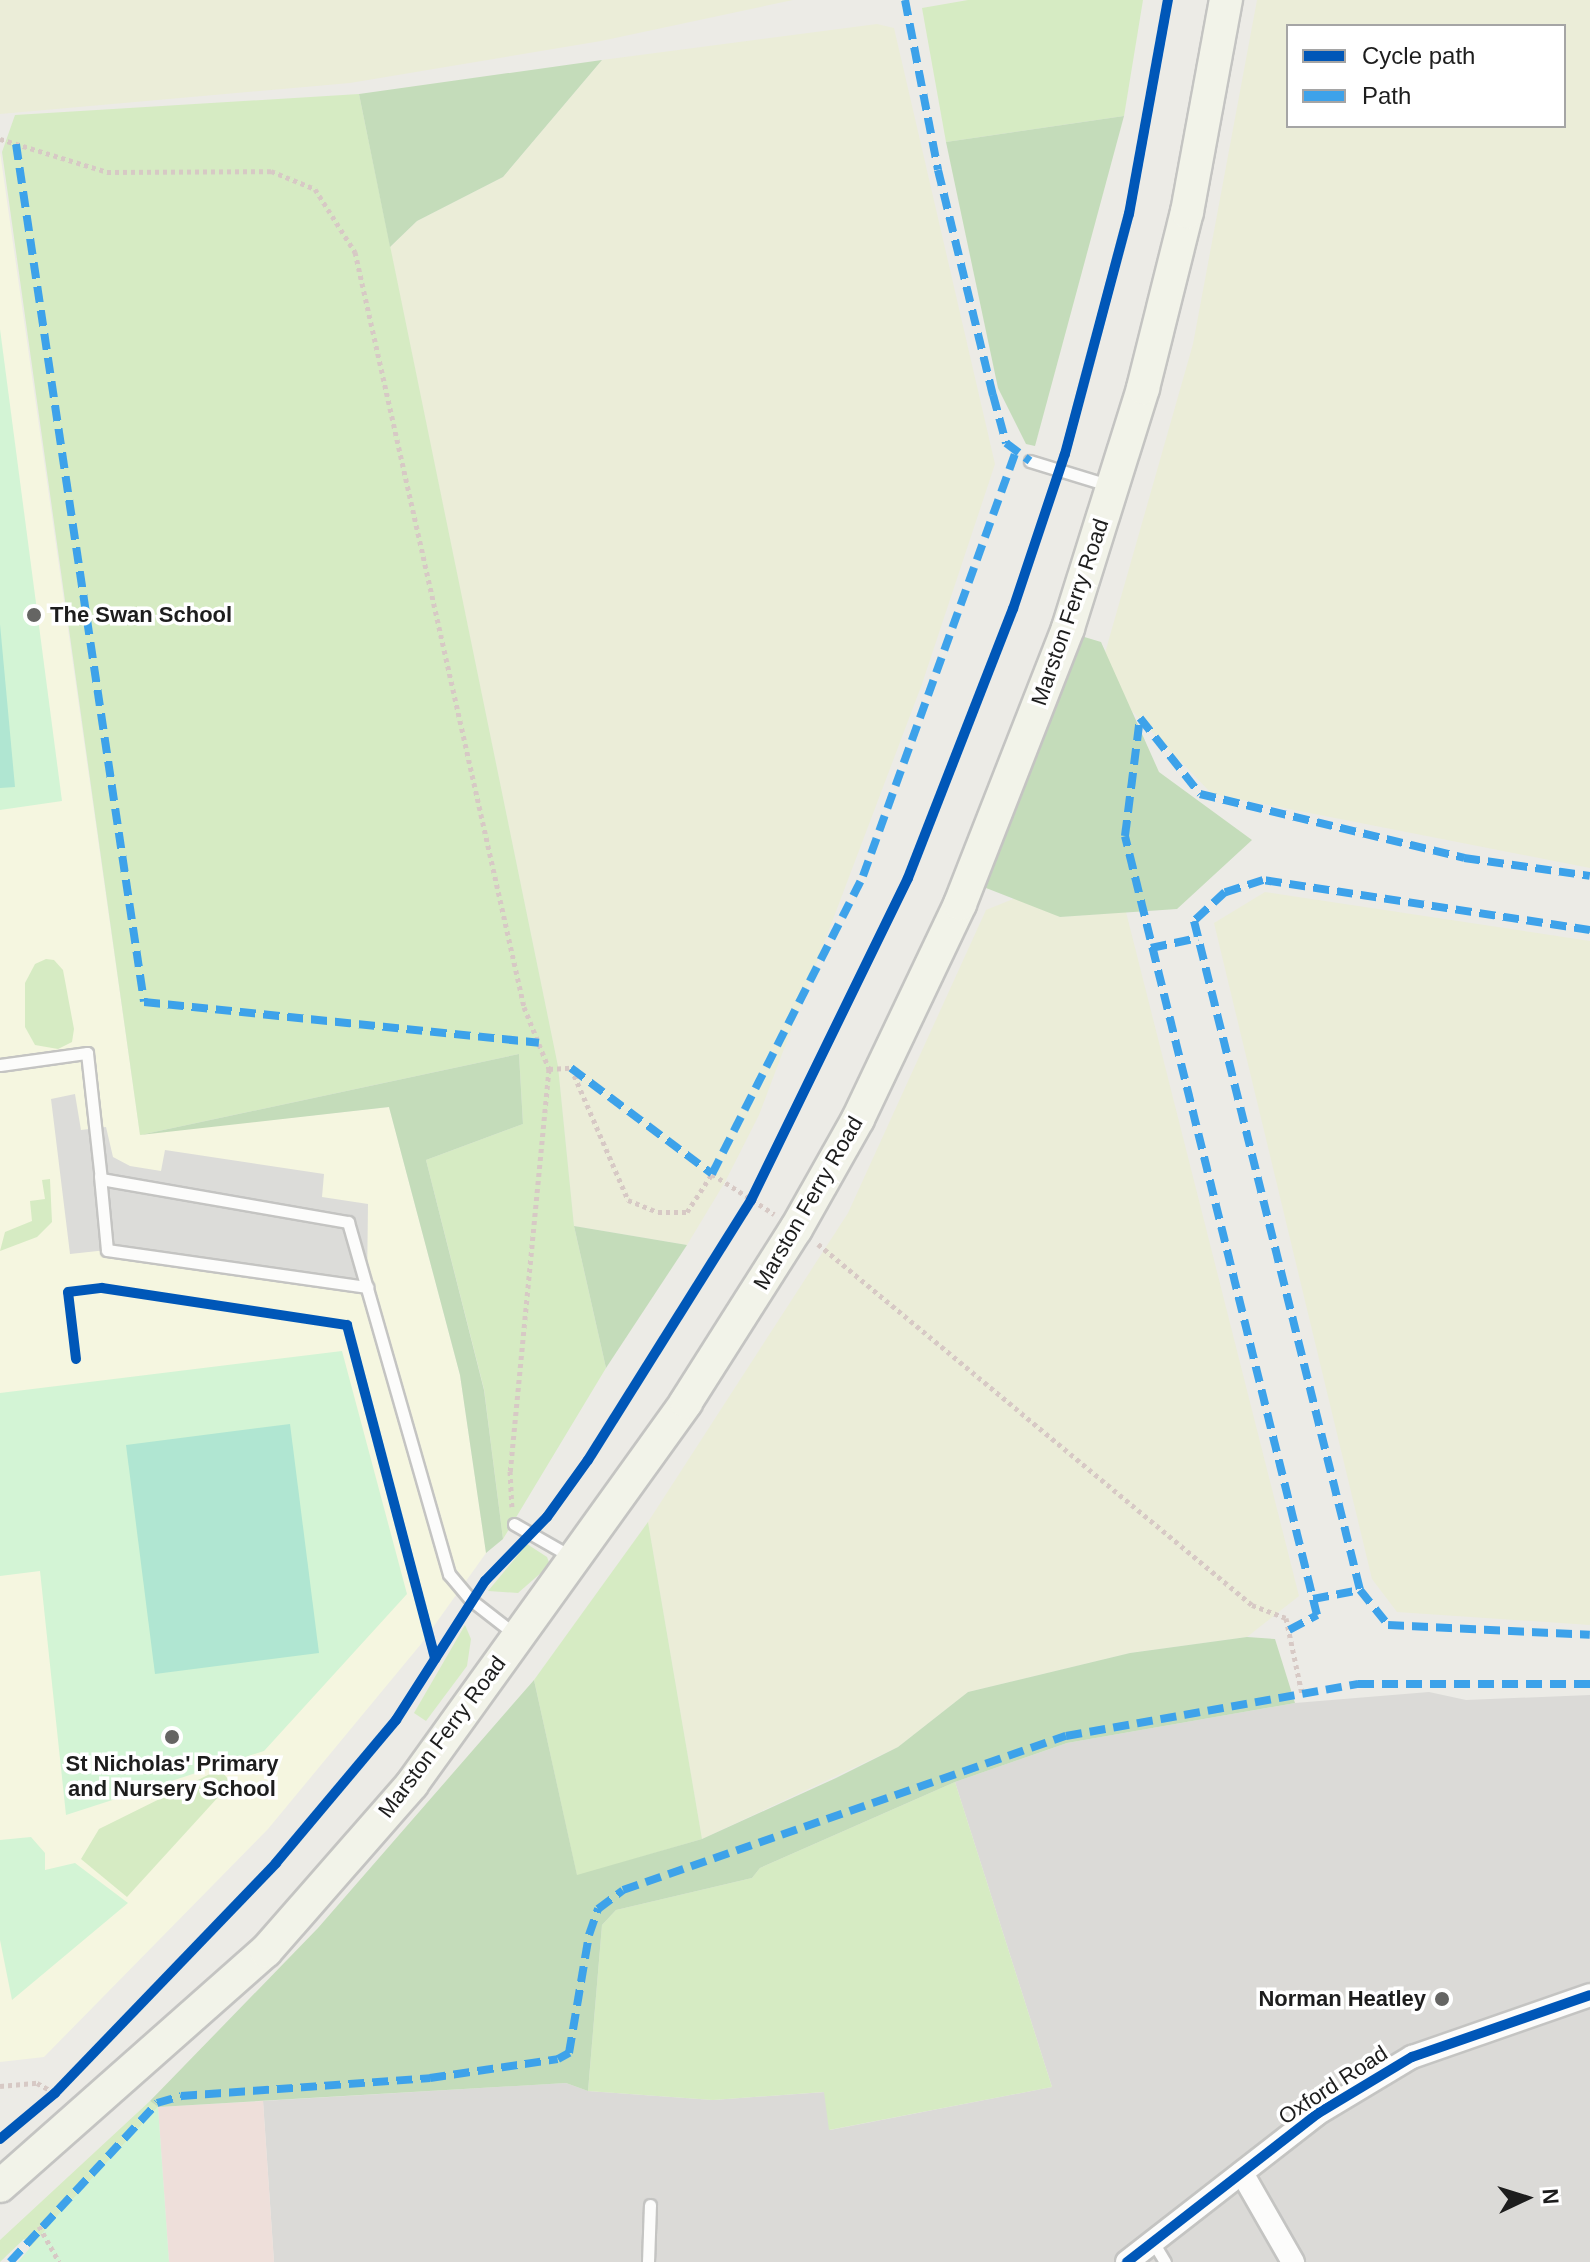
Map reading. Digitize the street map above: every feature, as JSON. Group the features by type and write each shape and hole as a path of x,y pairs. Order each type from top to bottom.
{"main road":[{"name":"Marston Ferry Road","path":"0,2186 266,1951 412,1784 686,1402 796,1229 858,1119 960,904 1068,628 1113,486 1187,212 1226,0"}],"street":[{"name":"Oxford Road","path":"1127,2262 1317,2114 1412,2057 1590,1995"},
{"path":"1242,2173 1293,2262"}],"lane":[{"path":"1030,461 1113,486"},
{"path":"0,1065 87,1053 107,1250 367,1287"},
{"path":"98,1159 101,1179 348,1222 449,1574 471,1600 518,1636"},
{"path":"514,1524 574,1559"},
{"path":"648,2262 650,2205"},
{"path":"1153,2242 1165,2262"}],"path":[{"path":"0,139 107,172 271,171 315,189 355,252 524,1007 549,1069 510,1471 514,1524"},
{"path":"549,1069 571,1068 628,1200 658,1212 687,1212 712,1174 796,1229 1252,1605 1286,1618 1302,1694"},
{"path":"743,1213 758,1186"},
{"path":"44,2102 66,2082"},
{"path":"0,2086 37,2083 55,2093"},
{"path":"39,2226 59,2262"}],"shaded area":[{"path":"0,0 793,0 601,41 350,83 0,114"},
{"path":"1257,0 1590,0 1590,868 1212,794 1131,710 1105,653 1193,344"},
{"path":"877,24 894,28 995,464 922,684 759,1115 725,1182 687,1245 574,1226 558,1066 390,247 417,221 503,177 602,60"},
{"path":"0,152 140,1134 389,1107 460,1375 486,1553 421,1644 268,1829 44,2057 0,2062"},
{"path":"1265,892 1590,941 1590,1625 1397,1612 1372,1579 1214,923"},
{"path":"1018,897 1060,917 1126,912 1299,1596 1247,1637 1130,1653 968,1692 898,1747 702,1839 648,1522 848,1213 986,910"},
{"path":"75,1094 81,1130 106,1127 113,1157 130,1166 161,1171 165,1150 324,1174 322,1197 368,1204 367,1287 107,1250 70,1254 51,1099"},
{"path":"1429,1692 1466,1700 1590,1695 1590,2262 274,2262 263,2101 566,2083 588,2091 713,2100 825,2092 830,2130 1052,2087 955,1782 1067,1743 1295,1703"},
{"path":"263,2101 274,2262 169,2262 158,2107"}],"green space":[{"path":"968,0 1143,0 1124,116 946,142 922,8"},
{"path":"602,60 503,177 417,221 390,247 359,94"},
{"path":"359,94 558,1066 574,1226 606,1368 503,1539 484,1389 426,1160 523,1124 519,1054 140,1135 2,152 15,115"},
{"path":"1124,116 1035,446 1026,444 998,388 946,142"},
{"path":"0,329 62,801 0,810"},
{"path":"0,624 15,787 0,788"},
{"path":"1081,636 1101,642 1159,772 1252,840 1177,909 1060,917 981,886"},
{"path":"46,959 54,960 63,970 74,1029 72,1042 58,1049 35,1045 25,1027 25,983 35,964"},
{"path":"519,1054 523,1124 426,1160 484,1390 503,1539 486,1553 460,1375 389,1107 140,1135"},
{"path":"50,1179 52,1222 37,1237 0,1251 5,1232 32,1221 30,1201 45,1199 42,1180"},
{"path":"574,1226 687,1245 606,1368"},
{"name":"St Nicholas' Primary and Nursery School","path":"342,1351 407,1594 264,1751 66,1815 40,1571 0,1576 0,1393"},
{"path":"290,1424 319,1653 155,1674 126,1445"},
{"path":"648,1522 702,1839 577,1876 534,1680"},
{"path":"527,1544 547,1557 550,1565 518,1593 488,1591"},
{"path":"465,1625 471,1639 467,1666 426,1721 414,1713"},
{"path":"1247,1637 1275,1639 1295,1703 1067,1743 955,1782 760,1868 752,1878 616,1910 602,1925 588,2091 566,2083 158,2107 150,2101 318,1928 534,1680 577,1875 702,1839 836,1778 898,1747 968,1692 1130,1653"},
{"path":"220,1769 231,1783 127,1897 81,1859 99,1829"},
{"path":"955,1782 1052,2087 829,2130 824,2092 713,2100 588,2091 602,1925 616,1910 752,1878 760,1868"},
{"path":"31,1837 45,1853 45,1870 75,1863 128,1903 12,2000 0,1940 0,1840"},
{"path":"150,2101 158,2107 31,2247 24,2239 0,2262 0,2240"},
{"path":"158,2107 169,2262 18,2262 56,2217"}],"marked path":[{"path":"905,0 938,170 1006,443 1030,461"},
{"path":"16,144 144,1002 539,1043"},
{"path":"571,1068 712,1174 863,876 1016,452"},
{"path":"1289,1630 1317,1615 1125,836 1140,718 1200,794 1464,858 1590,876"},
{"path":"1590,930 1263,880 1225,892 1194,921 1360,1590 1388,1625 1590,1635"},
{"path":"1151,948 1198,938"},
{"path":"1313,1599 1360,1590"},
{"path":"10,2262 157,2103 181,2096 430,2078 558,2059 569,2053 589,1935 598,1909 623,1890 1066,1736 1358,1684 1590,1684"}],"cycle path":[{"path":"0,2139 55,2093 276,1863 396,1720 485,1581 547,1517 588,1460 751,1200 908,878 1013,609 1065,454 1129,214 1168,0"},
{"path":"76,1359 68,1292 102,1288 347,1325 435,1659"},
{"path":"1127,2262 1317,2114 1412,2057 1590,1995"}],"place":[{"name":"The Swan School","path":"34,615"},
{"name":"St Nicholas' Primary and Nursery School","path":"172,1737"},
{"name":"Norman Heatley","path":"1442,1999"}]}
